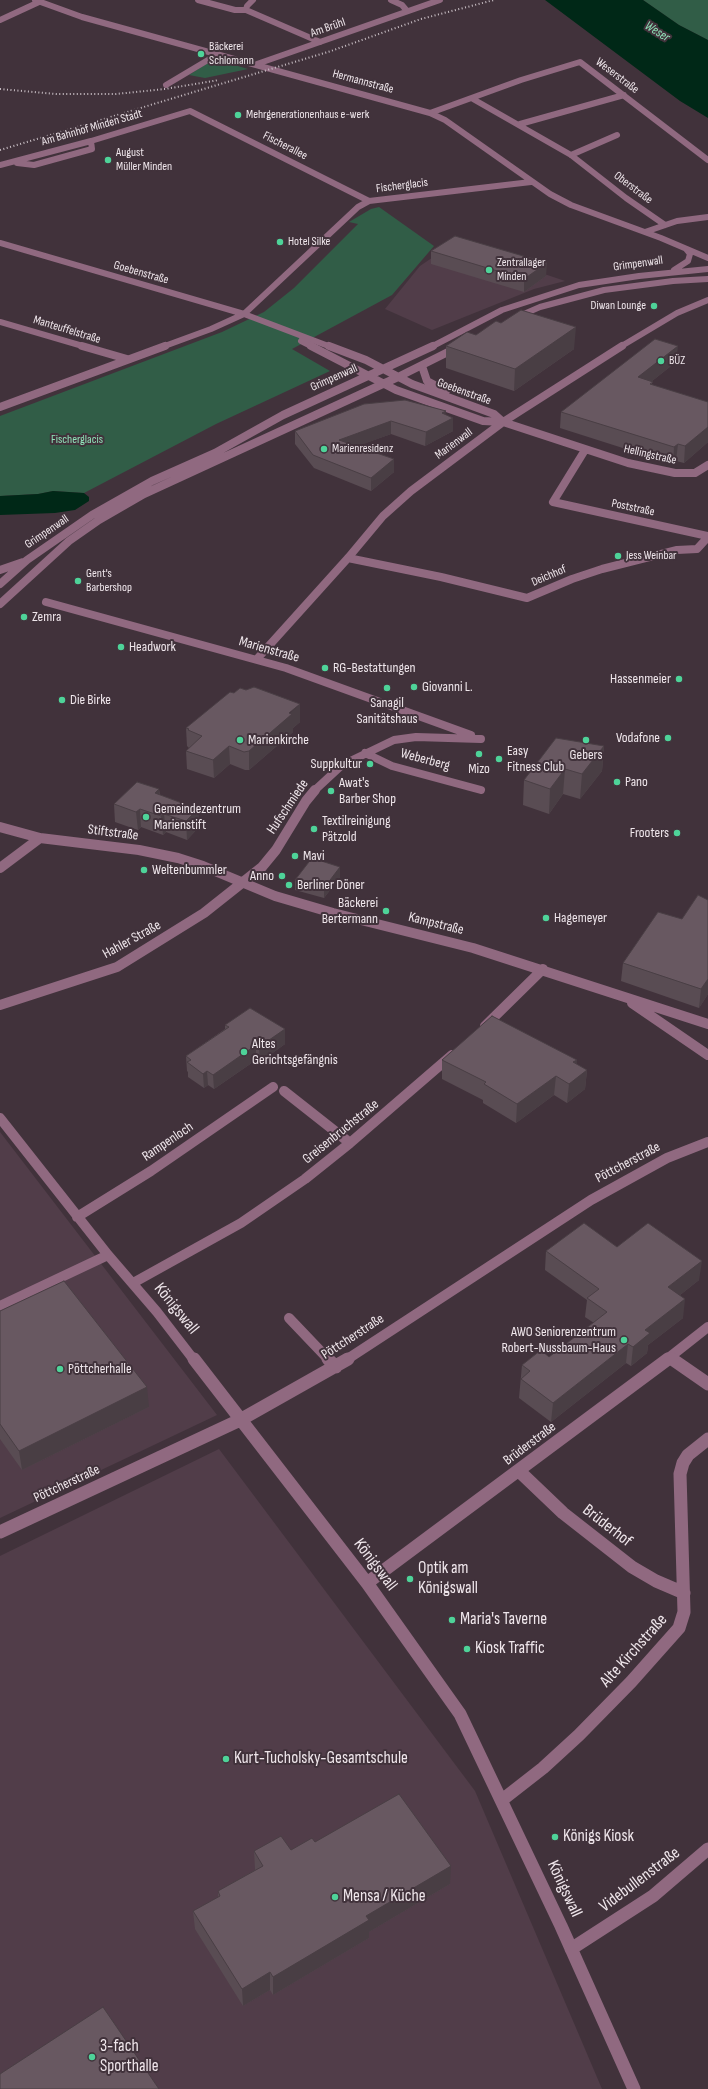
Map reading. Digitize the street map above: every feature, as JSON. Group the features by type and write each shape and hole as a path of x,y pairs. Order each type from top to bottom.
{"street":[{"path":"198,0 235,10 246,10 320,42"},
{"path":"246,10 253,0"},
{"path":"391,0 402,5 406,11"},
{"name":"Am Brühl","path":"257,64 440,0"},
{"path":"0,20 37,1"},
{"name":"Hermannstraße","path":"37,1 82,17 257,64 430,113 445,120 531,182 571,205 708,256"},
{"path":"166,85 218,54"},
{"name":"Weserstraße","path":"430,113 473,99 521,80 580,62 708,160"},
{"path":"520,124 624,95"},
{"name":"Oberstraße","path":"473,99 520,124 571,155 626,198 665,224"},
{"name":"Am Bahnhof Minden Stadt","path":"0,165 11,162 34,165 92,149 91,141 190,111"},
{"name":"Fischerallee","path":"190,111 369,201"},
{"path":"571,155 617,135"},
{"name":"Fischerglacis","path":"0,407 211,329 244,314 358,207 369,201 531,182"},
{"path":"645,232 665,224 687,219 708,217"},
{"name":"Hermannstraße","path":"661,238 678,241 708,256"},
{"name":"Goebenstraße","path":"0,243 244,314 366,360 421,388 494,414 503,422"},
{"path":"672,272 688,261 690,254 686,249"},
{"name":"Grimpenwall","path":"0,584 19,569 27,560 92,515 145,485 228,446 283,415 383,370 489,316 530,300 579,285 672,272 708,269"},
{"name":"Grimpenwall","path":"512,319 540,307 604,290 673,280 708,279"},
{"name":"Marienwall","path":"257,659 348,558 371,529 396,503 503,422 582,370 677,312 708,300"},
{"name":"Manteuffelstraße","path":"0,322 127,359"},
{"name":"Goebenstraße","path":"275,326 383,384 483,421 503,422"},
{"name":"Grimpenwall","path":"0,588 25,581 69,541 99,520 144,494 422,366 466,343"},
{"path":"422,366 425,378 430,383 482,410"},
{"name":"Hellingstraße","path":"503,422 628,463 675,473 695,473 708,465"},
{"name":"Poststraße","path":"585,450 553,502 708,537"},
{"name":"Deichhof","path":"348,558 441,577 527,598 572,579 602,569 677,550 697,549 708,537"},
{"path":"0,570 27,560"},
{"path":"0,604 25,581"},
{"name":"Marienstraße","path":"46,602 150,632 257,659 286,668 481,739"},
{"name":"Hufschmiede","path":"242,882 262,867 276,850 306,801 321,783 342,766 365,753 394,740 416,737 481,739"},
{"name":"Weberberg","path":"365,753 392,766 480,790"},
{"name":"Stiftstraße","path":"0,827 40,838 139,850 178,858 242,882"},
{"path":"0,868 40,838"},
{"name":"Kampstraße","path":"242,882 275,896 305,905 473,948 543,969 708,1024"},
{"name":"Hahler Straße","path":"0,1005 117,967 204,913 242,882"},
{"path":"476,1034 543,969"},
{"name":"Kampstraße","path":"622,996 708,1055"},
{"name":"Greisenbruchstraße","path":"133,1283 241,1223 305,1179 350,1143 459,1049"},
{"name":"Rampenloch","path":"77,1217 151,1171 273,1087"},
{"path":"284,1091 350,1143"},
{"name":"Königswall","path":"0,1118 77,1217 133,1283 367,1583 460,1714 502,1800 634,2089"},
{"name":"Pöttcherstraße","path":"0,1532 240,1420 336,1367 591,1200 667,1158 708,1142"},
{"path":"0,1306 108,1255"},
{"path":"288,1318 336,1367"},
{"name":"Brüderstraße","path":"367,1583 519,1471 708,1327"},
{"path":"669,1357 708,1384"},
{"name":"Alte Kirchstraße","path":"502,1800 542,1768 579,1735 631,1682 679,1628 683,1620 684,1593 680,1474 683,1463 688,1455 708,1439"},
{"name":"Brüderhof","path":"519,1471 563,1512 632,1567 656,1581 684,1593"},
{"name":"Videbullenstraße","path":"571,1949 612,1924 653,1896 708,1849"}],"shaded area":[{"path":"451,245 509,262 565,281 534,289 432,330 385,309 420,266"},
{"path":"0,1132 217,1415 0,1518"},
{"name":"Kurt-Tucholsky-Gesamtschule","path":"219,1449 475,1791 602,2089 0,2089 0,1556"}],"green space":[{"path":"643,0 708,0 708,40 679,25"},
{"path":"214,59 248,69 205,78 189,75"},
{"name":"Fischerglacis","path":"379,207 434,246 392,295 292,349 330,371 216,424 84,493 53,491 38,494 0,496 0,416 222,332 264,312 294,288 358,224 349,222 371,209"}],"water":[{"name":"Weser","path":"545,0 643,0 679,25 708,40 708,118 680,101"},
{"path":"53,491 84,493 89,497 89,501 75,510 55,513 0,515 0,496 38,494"}],"building":[{"path":"455,236 547,263 524,279 431,251"},
{"path":"521,310 576,327 515,369 446,346 467,332 476,335 496,321 501,323"},
{"path":"655,339 678,346 638,377 653,382 650,384 708,402 708,427 685,446 678,444 674,447 561,412"},
{"path":"405,400 446,411 442,413 453,418 426,432 391,421 339,440 394,459 371,478 313,455 295,431 364,404"},
{"name":"Marienkirche","path":"254,687 300,704 289,713 292,714 249,751 244,752 229,746 213,760 186,751 202,736 186,728 230,692 234,693 240,688 246,690"},
{"path":"556,738 604,746 582,774 565,769 550,789 524,780"},
{"path":"137,782 159,789 155,793 198,809 186,821 164,814 161,816 140,809 136,812 114,804"},
{"path":"312,858 340,867 324,888 295,880"},
{"path":"698,895 708,900 708,979 701,989 623,963 658,912 682,919"},
{"path":"250,1008 285,1029 259,1047 256,1045 213,1075 207,1071 203,1074 187,1062 191,1060 186,1056 229,1027 225,1025"},
{"path":"492,1016 577,1060 573,1062 587,1070 569,1084 556,1076 517,1104 484,1084 486,1082 442,1060"},
{"name":"AWO Seniorenzentrum Robert-Nussbaum-Haus","path":"584,1223 617,1247 648,1223 702,1261 668,1287 685,1299 645,1330 650,1333 633,1347 628,1344 553,1403 521,1379 530,1371 522,1365 541,1350 549,1357 607,1312 587,1298 599,1289 546,1251"},
{"name":"Pöttcherhalle","path":"64,1281 147,1387 19,1451 0,1424 0,1311"},
{"name":"Mensa / Küche","path":"399,1794 451,1866 366,1916 369,1920 273,1977 270,1972 242,1989 193,1911 220,1896 218,1891 263,1866 254,1851 281,1836 291,1850 312,1838 315,1842"},
{"name":"3-fach Sporthalle","path":"103,2007 159,2089 0,2089 0,2074"}],"railway":[{"path":"0,150 331,51 421,19 494,0"},
{"path":"0,89 56,94 116,94 165,89 219,80"}],"place":[{"name":"Bäckerei Schlomann","path":"201,54"},
{"name":"Mehrgenerationenhaus e-werk","path":"238,115"},
{"name":"August Müller Minden","path":"108,160"},
{"name":"Hotel Silke","path":"280,242"},
{"name":"Zentrallager Minden","path":"489,270"},
{"name":"Diwan Lounge","path":"654,306"},
{"name":"BÜZ","path":"661,361"},
{"name":"Marienresidenz","path":"324,449"},
{"name":"Jess Weinbar","path":"618,556"},
{"name":"Gent's Barbershop","path":"78,581"},
{"name":"Zemra","path":"24,617"},
{"name":"Headwork","path":"121,647"},
{"name":"RG-Bestattungen","path":"325,668"},
{"name":"Hassenmeier","path":"679,679"},
{"name":"Giovanni L.","path":"414,687"},
{"name":"Sanagil Sanitätshaus","path":"387,688"},
{"name":"Die Birke","path":"62,700"},
{"name":"Vodafone","path":"668,738"},
{"name":"Marienkirche","path":"240,740"},
{"name":"Gebers","path":"586,740"},
{"name":"Mizo","path":"479,754"},
{"name":"Easy Fitness Club","path":"499,759"},
{"name":"Suppkultur","path":"370,764"},
{"name":"Pano","path":"617,782"},
{"name":"Awat's Barber Shop","path":"331,791"},
{"name":"Gemeindezentrum Marienstift","path":"146,817"},
{"name":"Textilreinigung Pätzold","path":"314,829"},
{"name":"Frooters","path":"677,833"},
{"name":"Mavi","path":"295,856"},
{"name":"Weltenbummler","path":"144,870"},
{"name":"Anno","path":"282,876"},
{"name":"Berliner Döner","path":"289,885"},
{"name":"Bäckerei Bertermann","path":"386,911"},
{"name":"Hagemeyer","path":"546,918"},
{"name":"Altes Gerichtsgefängnis","path":"244,1052"},
{"name":"AWO Seniorenzentrum Robert-Nussbaum-Haus","path":"624,1340"},
{"name":"Pöttcherhalle","path":"60,1369"},
{"name":"Optik am Königswall","path":"410,1579"},
{"name":"Maria's Taverne","path":"452,1620"},
{"name":"Kiosk Traffic","path":"467,1649"},
{"name":"Kurt-Tucholsky-Gesamtschule","path":"226,1759"},
{"name":"Königs Kiosk","path":"555,1837"},
{"name":"Mensa / Küche","path":"335,1897"},
{"name":"3-fach Sporthalle","path":"92,2057"}]}
